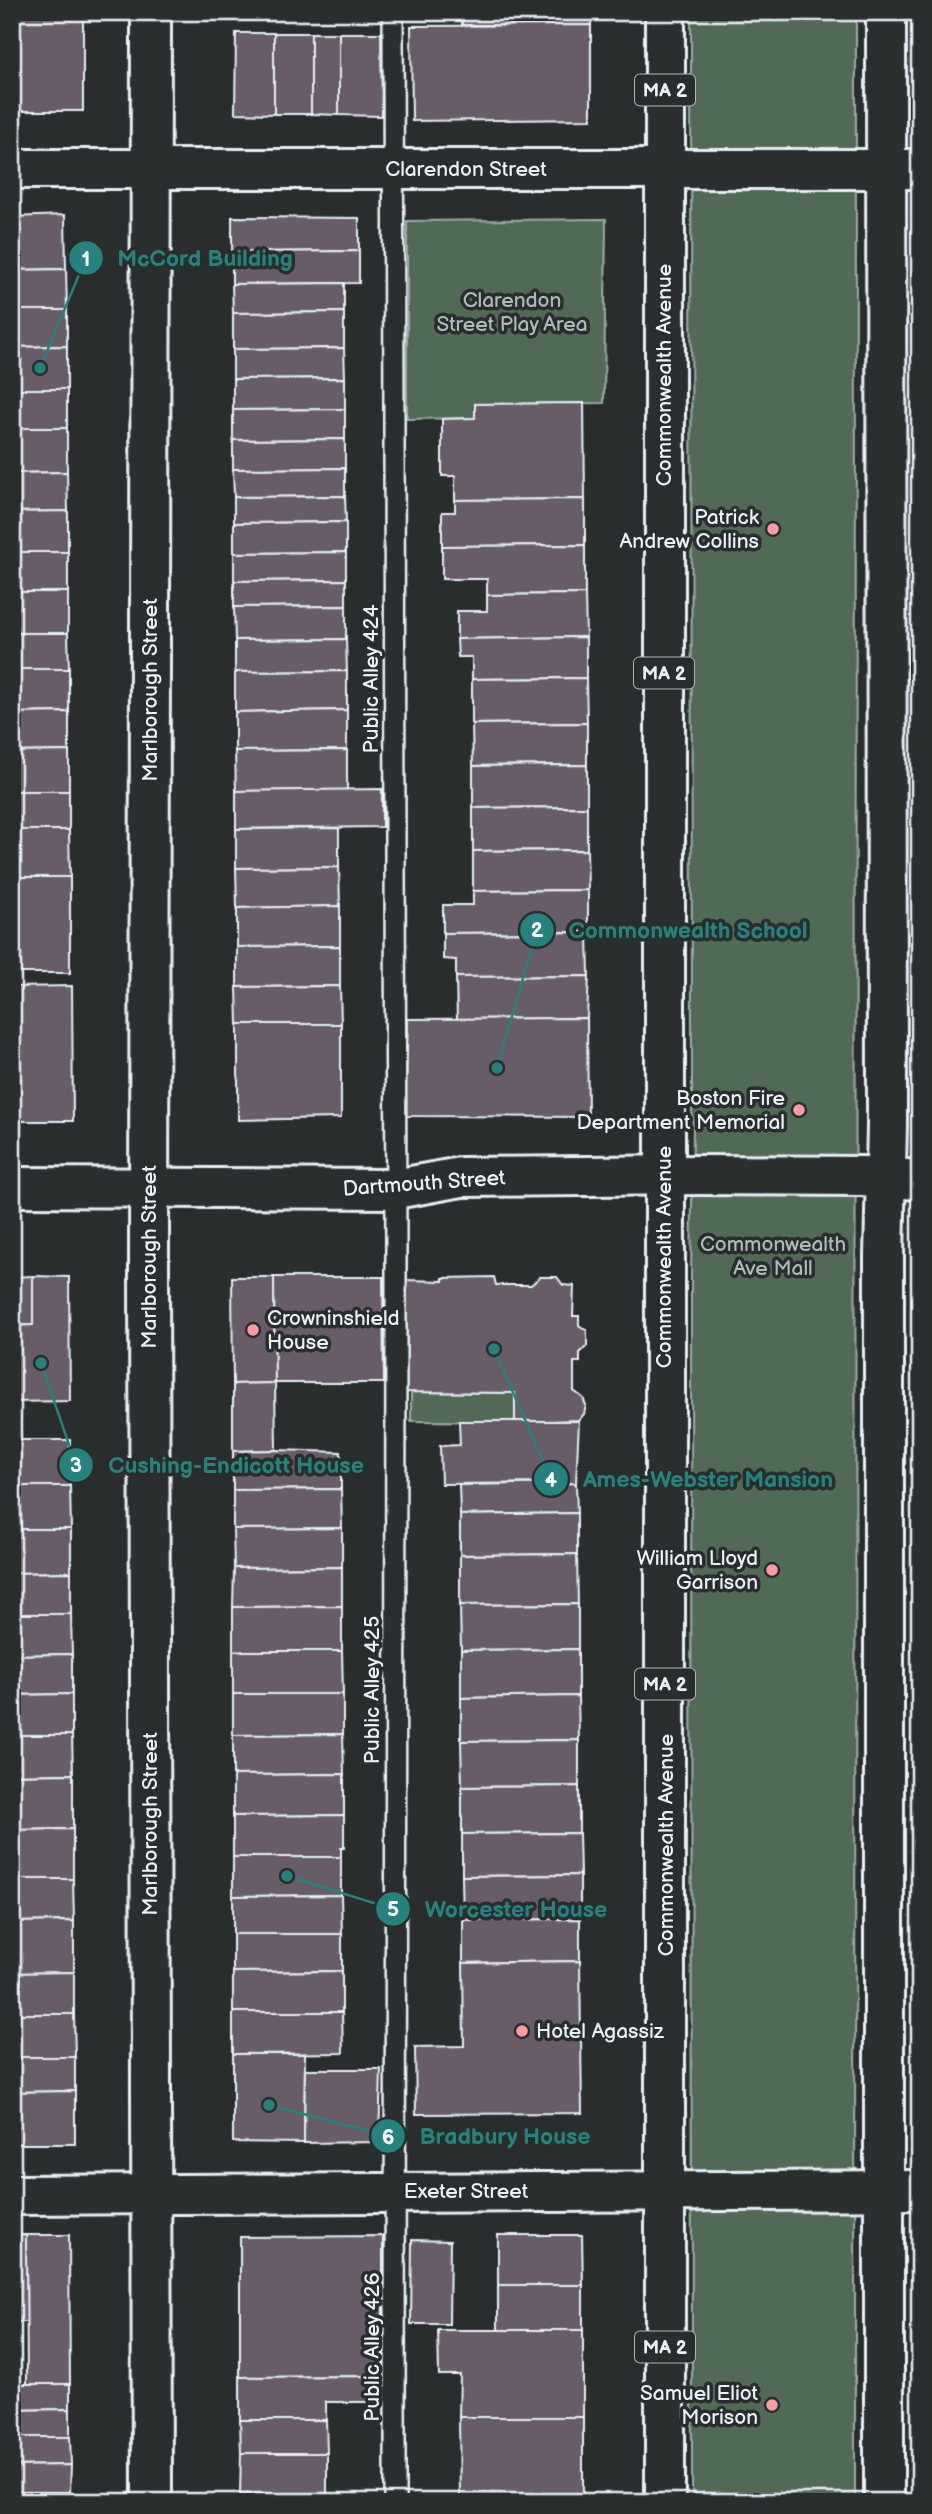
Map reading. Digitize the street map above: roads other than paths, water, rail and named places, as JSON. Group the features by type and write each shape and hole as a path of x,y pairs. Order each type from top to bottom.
{"main road":[{"name":"Marlborough Street","path":"151,12 149,1186 152,2502"},
{"name":"Commonwealth Avenue","path":"665,12 665,2502"},
{"path":"884,2502 902,2190 903,1179 903,169 886,12"},
{"name":"Clarendon Street","path":"12,169 903,169"},
{"name":"Dartmouth Street","path":"12,1187 395,1189 461,1177 717,1175 903,1179"},
{"name":"Exeter Street","path":"12,2194 902,2190"}],"lane":[{"name":"Public Alley 424","path":"393,12 395,1189"},
{"name":"Public Alley 425","path":"395,1189 395,2192"},
{"name":"Public Alley 426","path":"395,2192 395,2502"}],"place":[{"name":"McCord Building","path":"40,368"},
{"name":"Patrick Andrew Collins","path":"773,529"},
{"name":"Commonwealth School","path":"497,1068"},
{"name":"Boston Fire Department Memorial","path":"799,1110"},
{"name":"Crowninshield House","path":"253,1330"},
{"name":"Ames-Webster Mansion","path":"494,1349"},
{"name":"Cushing-Endicott House","path":"41,1363"},
{"name":"William Lloyd Garrison","path":"772,1570"},
{"name":"Worcester House","path":"287,1876"},
{"name":"Hotel Agassiz","path":"522,2031"},
{"name":"Bradbury House","path":"269,2105"},
{"name":"Samuel Eliot Morison","path":"772,2405"}],"park label":[{"name":"Clarendon Street Play Area","path":"512,312"},
{"name":"Commonwealth Ave Mall","path":"773,1256"}]}
